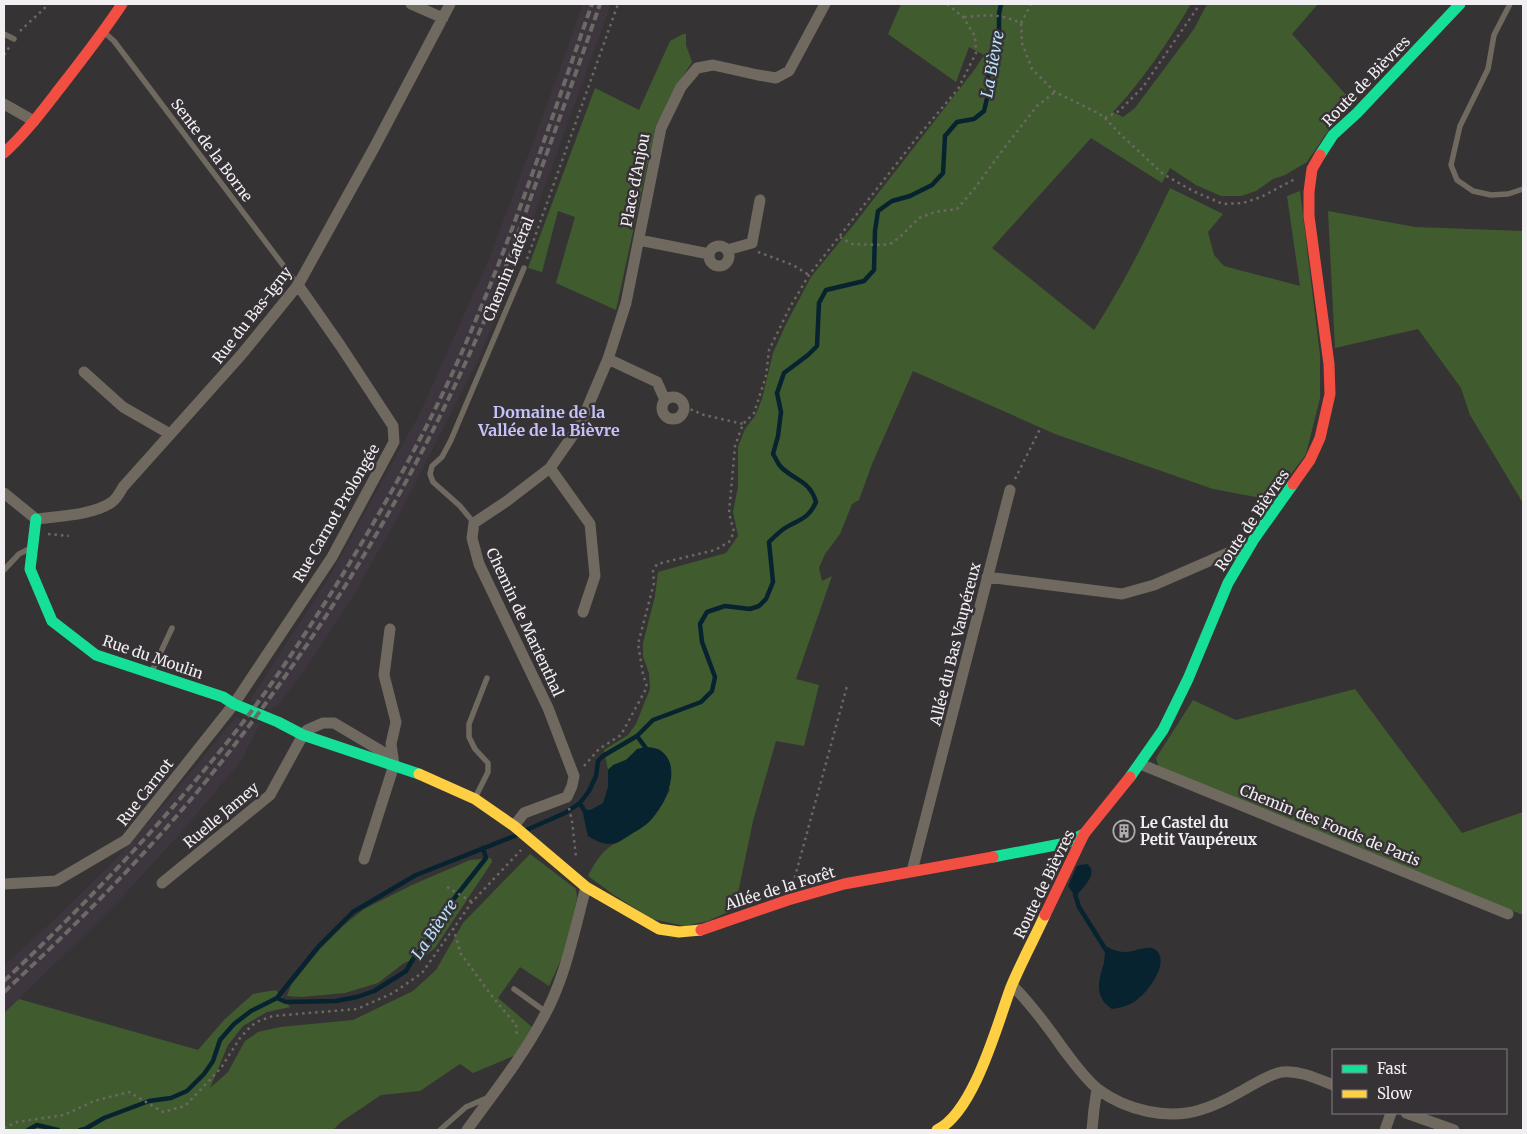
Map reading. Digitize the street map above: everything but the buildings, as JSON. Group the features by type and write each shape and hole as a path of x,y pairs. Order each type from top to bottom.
{"street":[{"path":"4,153 34,121 104,31 122,4"},
{"path":"411,4 443,18"},
{"name":"Rue du Bas-Igny","path":"36,525 92,512 116,498 123,487 242,354 298,285 374,148 450,4"},
{"name":"Place d'Anjou","path":"639,240 661,128 681,87 697,68 713,65 776,78 789,71 825,4"},
{"name":"Route de Bièvres","path":"937,1130 943,1127 957,1112 977,1080 1012,985 1084,834 1140,764 1163,730 1188,679 1228,583 1244,554 1310,460 1320,438 1330,394 1329,364 1309,216 1309,192 1312,169 1333,135 1357,113 1460,4"},
{"path":"4,104 34,121"},
{"path":"727,250 752,243 760,200"},
{"path":"474,523 508,501 550,468 580,425 608,359 626,303 639,240 709,254"},
{"path":"718,246 727,250 729,256 727,263 721,267 711,264 708,258 712,248 718,246"},
{"name":"Rue Carnot Prolongée","path":"234,704 332,557 394,442 394,426 298,285"},
{"path":"608,359 657,382 665,400"},
{"path":"84,372 123,407 170,434"},
{"path":"673,396 680,399 684,410 678,418 667,418 663,413 662,406 665,400 673,396"},
{"path":"550,468 590,524 595,576 583,612"},
{"name":"Allée du Bas Vaupéreux","path":"912,871 1010,490"},
{"path":"4,493 36,525"},
{"name":"Chemin de Marienthal","path":"474,523 472,538 478,564 548,708 574,776"},
{"name":"Rue du Moulin","path":"36,525 30,569 52,621 96,655 223,696 234,704 278,722 303,735 393,761"},
{"path":"987,577 1122,594 1154,585 1230,552 1244,554"},
{"path":"364,860 393,761 391,744 396,722 384,674 390,629"},
{"name":"Rue Carnot","path":"4,884 56,880 126,840 234,704"},
{"name":"Rue du Moulin","path":"303,735 307,730 323,724 334,723 393,761 475,799 514,826"},
{"name":"Ruelle Jamey","path":"162,883 270,795 303,735"},
{"name":"Chemin des Fonds de Paris","path":"1140,764 1508,914"},
{"path":"514,826 524,813 567,797 574,776"},
{"name":"Allée de la Forêt","path":"514,826 586,887 659,929 679,932 700,930 788,900 844,884 1066,843 1084,834"},
{"path":"467,1130 514,1065 543,1020 560,980 586,887"},
{"path":"1012,985 1027,1000 1082,1073 1097,1089 1113,1100 1131,1107 1152,1113 1186,1113 1199,1110 1216,1104 1282,1072 1308,1075 1332,1085"},
{"path":"1092,1130 1097,1089"},
{"path":"1385,1130 1391,1114"},
{"path":"1409,1114 1454,1130"}],"lane":[{"path":"1510,4 1494,35 1488,69 1460,126 1451,165 1457,180 1473,191 1491,195 1508,194 1523,189"},
{"name":"Sente de la Borne","path":"104,31 114,41 298,285"},
{"path":"4,34 14,39"},
{"name":"Chemin Latéral","path":"474,523 460,506 433,482 430,474 432,466 442,457 451,440 524,268"},
{"path":"4,570 19,554 33,547"},
{"path":"152,673 172,628"},
{"path":"475,799 488,772 488,763 475,749 469,737 469,724 487,678"},
{"path":"514,989 546,1012"},
{"path":"440,1130 466,1108 492,1096"}],"path":[{"path":"4,55 16,34 49,4"},
{"name":"Chemin Latéral","path":"524,268 618,4"},
{"path":"574,776 599,749 621,735 647,687 638,644 654,583 652,571 657,564 715,550 729,542 734,532 729,512 735,446 743,424 754,413 766,376 769,350 790,307 809,274 958,89 976,53 975,36 963,17 947,4"},
{"path":"1031,4 1021,23 1022,43 1032,69 1055,92 1105,118 1162,174 1193,191 1223,204 1243,203 1261,196 1312,169"},
{"path":"1105,118 1119,111 1142,87 1200,4"},
{"path":"963,17 992,14 1021,23"},
{"path":"840,237 852,244 883,245 892,243 919,218 935,212 957,209 976,188 1005,147 1038,106 1055,92"},
{"path":"752,243 759,254 794,265 809,274"},
{"path":"684,410 694,410 700,414 743,424"},
{"path":"1010,490 1040,429"},
{"path":"36,525 48,534 69,536"},
{"path":"788,900 847,686"},
{"path":"568,806 572,821 576,857 568,872"},
{"path":"4,1128 17,1122 64,1115 94,1101 129,1092 163,1112 185,1106 221,1068 240,1038 251,1026 259,1021 274,1016 357,1009 393,993 422,973 472,902 530,840"},
{"path":"447,887 472,902"},
{"path":"453,928 461,954 516,1025 518,1034 514,1041"}],"shaded area":[{"path":"583,4 611,4 514,271 478,360 401,511 355,593 308,665 278,705 270,710 250,700 331,574 419,415 489,259"},
{"path":"236,717 260,724 241,761 184,829 123,896 4,1013 4,966 112,863 169,799"}],"green space":[{"path":"901,4 1191,4 1155,60 1113,112 1123,117 1135,108 1194,29 1207,4 1318,4 1292,34 1354,104 1330,128 1307,162 1285,175 1273,179 1256,191 1241,196 1221,196 1196,185 1170,168 1162,183 1091,138 992,248 1094,330 1115,296 1170,188 1223,214 1208,232 1214,255 1224,266 1300,286 1287,196 1300,191 1320,355 1320,398 1306,454 1272,500 1213,489 1055,434 913,371 872,464 859,500 852,504 840,534 825,554 819,568 822,581 832,576 796,679 819,685 804,746 776,741 753,821 738,893 739,907 708,921 685,926 652,919 588,876 604,851 619,842 662,805 670,790 646,747 608,770 604,750 628,735 636,724 650,689 649,673 643,657 643,643 655,596 658,572 726,553 738,536 733,512 738,487 738,447 745,429 755,416 762,399 773,353 786,324 811,277 855,223 984,55 969,47 956,82 888,34"},
{"path":"686,34 686,45 692,62 673,92 656,125 616,310 556,283 575,217 558,211 542,272 528,268 595,88 639,110 670,41"},
{"path":"1328,211 1415,227 1523,231 1523,503 1470,415 1461,388 1418,329 1335,348"},
{"path":"1355,689 1462,833 1523,812 1523,915 1159,768 1156,758 1193,700 1236,720"},
{"path":"530,854 576,889 577,898 565,951 549,986 520,967 498,998 532,1027 516,1055 473,1073 460,1064 420,1091 381,1095 341,1122 333,1130 4,1130 4,1013 19,999 198,1050 224,1020 253,994 276,990 290,1007 267,1012 243,1026 228,1045 210,1088 228,1072 245,1041 258,1032 280,1027 353,1020 413,991 436,970 463,923"},
{"path":"491,858 492,862 435,948 427,954 404,963 378,983 345,993 302,997 287,996 291,985 320,949 344,925 364,909 412,885 470,860"}],"water":[{"path":"645,747 660,750 667,757 671,766 670,786 666,797 661,807 647,824 618,842 609,844 598,842 588,836 583,814 603,803 608,787 608,770 613,765 626,760 637,749"},
{"path":"1087,864 1091,875 1077,895 1068,886 1077,866"},
{"path":"1107,947 1116,951 1126,952 1153,948 1160,956 1161,963 1155,978 1145,993 1129,1005 1112,1009 1102,999 1099,988"}],"waterway":[{"name":"La Bièvre","path":"580,803 589,791 596,776 598,761 603,756 637,736 653,720 701,702 712,691 715,677 702,642 700,624 707,612 725,606 750,609 759,606 766,599 773,582 769,542 790,525 806,516 816,502 806,485 781,467 773,454 778,436 781,412 777,393 784,373 817,346 819,303 826,290 864,281 874,270 875,231 878,211 892,201 910,196 932,185 943,173 945,136 957,122 974,119 984,111 989,90 990,63 996,50 999,35 1001,4"},
{"name":"La Bièvre","path":"637,736 648,751"},
{"name":"La Bièvre","path":"524,831 565,813 580,803 585,812 589,812"},
{"name":"La Bièvre","path":"80,1130 104,1118 149,1101 171,1098 187,1091 204,1074 213,1061 220,1040 234,1024 251,1011 277,998 318,947 353,912 416,875 517,835"},
{"name":"La Bièvre","path":"277,998 286,1002 336,1001 357,997 374,991 406,971 413,959 437,930 449,905 486,858 483,848"},
{"path":"1075,894 1079,907 1106,950"},
{"name":"La Bièvre","path":"28,1130 37,1125 58,1130"}],"railway":[{"path":"4,981 121,865 203,772 271,684 335,587 386,501 418,442 462,352 498,266 592,4"},
{"path":"4,992 125,873 210,777 272,695 306,646 369,546 427,442 486,317 515,242 600,4"}],"traffic: fast":[{"path":"1320,155 1333,135 1357,113 1460,4"},
{"path":"1130,777 1163,730 1188,679 1228,583 1254,539 1293,484"},
{"path":"36,519 30,569 52,621 96,655 223,697 234,704 278,722 303,735 419,774"},
{"path":"993,857 1066,843 1084,834"}],"traffic: slow":[{"path":"419,774 475,799 514,826 586,887 659,929 679,932 701,930"},
{"path":"937,1130 950,1120 973,1087 983,1066 1011,987 1045,915"}],"traffic: jam":[{"path":"4,153 40,114 92,47 122,4"},
{"path":"1293,484 1310,460 1320,438 1330,394 1329,364 1309,216 1309,192 1312,169 1320,155"},
{"path":"1045,915 1084,834 1130,777"},
{"path":"701,930 788,900 844,884 993,857"}],"place":[{"name":"Le Castel du Petit Vaupéreux","path":"1124,831"}],"district":[{"name":"Domaine de la Vallée de la Bièvre","path":"549,421"}]}
